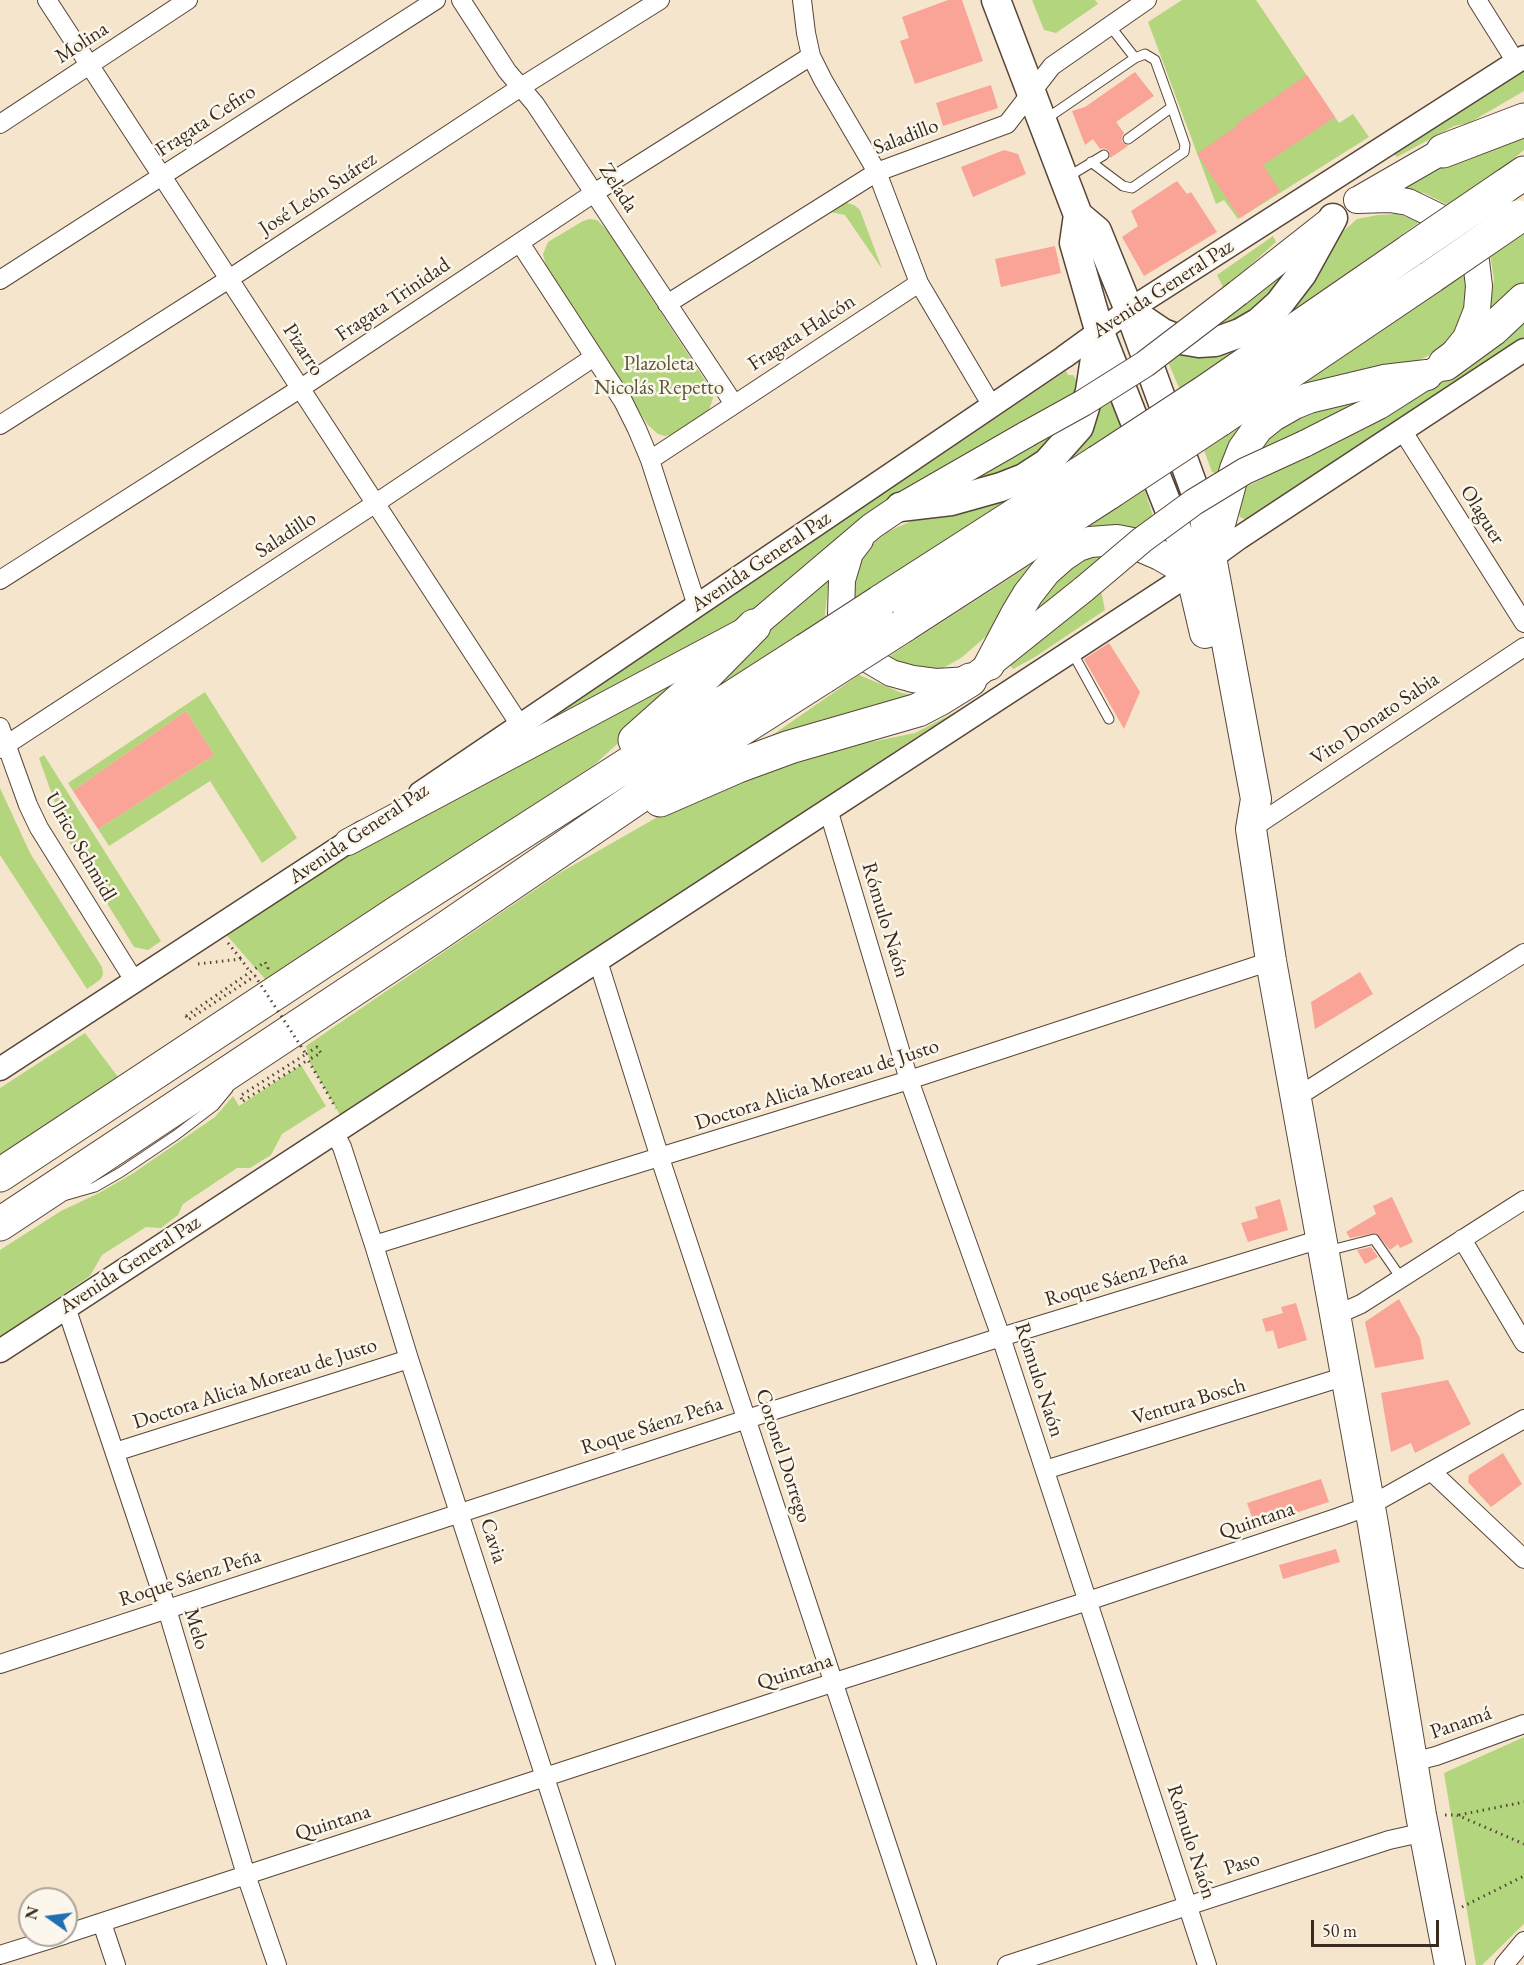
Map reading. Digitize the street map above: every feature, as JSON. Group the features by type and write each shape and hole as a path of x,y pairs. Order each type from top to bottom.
{"highway":[{"path":"1443,151 1524,120"},
{"path":"11,1216 257,1054 691,761 1110,492 1212,406 1411,250 1515,180"},
{"path":"0,1175 573,799 1098,462 1212,406 1432,276 1521,215"},
{"path":"1450,1965 1298,1116 1251,829 1240,810 1203,623 1201,565 1243,449 1258,428 1273,416 1309,398 1436,369 1493,329 1524,300"},
{"path":"581,834 770,754 918,710 941,698 980,673 1028,594 1046,571 1078,546 1103,540 1132,543 1160,555 1201,565"},
{"path":"573,799 689,692 754,626"}],"main road":[{"path":"996,0 1078,215 1097,231 1129,310 1203,513 1201,565"},
{"path":"348,842 754,626 872,526 900,507 1083,403 1145,364 1357,200 1524,102"},
{"path":"872,526 850,553 845,566 842,587 841,614 848,638 856,651 891,673 913,679 936,682 980,673 1142,540 1194,502 1245,471 1379,406 1436,369 1466,338 1477,310 1479,286 1476,261 1471,246 1462,233 1445,220 1419,206 1390,199 1357,200"},
{"path":"1078,215 1074,243 1099,330 1180,537 1201,565"},
{"path":"1129,310 1163,333 1181,340 1198,343 1215,342 1240,333 1259,322 1279,304 1302,274 1333,218"},
{"path":"900,507 951,501 1001,487 1024,478 1047,463 1079,427 1090,391 1099,330"}],"street":[{"name":"Pizarro","path":"47,0 520,724"},
{"name":"Molina","path":"0,124 188,0"},
{"name":"Fragata Cefiro","path":"0,280 436,0"},
{"name":"Zelada","path":"461,0 507,71 535,104 734,404"},
{"name":"José León Suárez","path":"0,425 229,279 521,87 660,0"},
{"path":"802,0 811,56 877,172 919,283 992,406"},
{"name":"Saladillo","path":"668,304 877,172 1006,124 1052,66 1147,0"},
{"path":"1477,0 1520,59"},
{"name":"Fragata Trinidad","path":"0,580 301,388 594,193 811,56"},
{"name":"Avenida General Paz","path":"0,1069 348,842 1064,357 1129,310 1520,59"},
{"path":"520,243 623,401 650,460 697,606"},
{"name":"Fragata Halcón","path":"650,460 919,283"},
{"name":"Avenida General Paz","path":"0,1351 598,961 1524,351"},
{"name":"Saladillo","path":"4,747 594,357"},
{"name":"Olaguer","path":"1402,430 1524,623"},
{"name":"Vito Donato Sabia","path":"1251,829 1524,647"},
{"name":"Ulrico Schmidl","path":"0,727 4,747 39,828 135,982"},
{"name":"Rómulo Naón","path":"828,809 909,1080 1001,1337 1207,1965"},
{"path":"1296,1095 1308,1090 1521,960"},
{"name":"Coronel Dorrego","path":"598,961 660,1158 927,1965"},
{"name":"Doctora Alicia Moreau de Justo","path":"374,1245 909,1080 1271,961"},
{"name":"Cavia","path":"340,1128 342,1147 409,1359 606,1965"},
{"path":"1334,1316 1361,1304 1524,1200"},
{"path":"1462,1239 1524,1343"},
{"name":"Roque Sáenz Peña","path":"0,1664 1001,1337 1322,1245"},
{"name":"Melo","path":"66,1307 166,1609 246,1875 277,1965"},
{"name":"Doctora Alicia Moreau de Justo","path":"115,1452 409,1359"},
{"name":"Ventura Bosch","path":"1045,1470 1346,1376"},
{"name":"Quintana","path":"78,1931 1088,1601 1369,1506 1524,1419"},
{"path":"1431,1471 1524,1559"},
{"name":"Panamá","path":"1412,1762 1436,1756 1524,1724"},
{"name":"Paso","path":"1007,1965 1389,1840 1423,1824"},
{"path":"102,1923 116,1965"},
{"path":"1504,1965 1524,1941"},
{"name":"Quintana","path":"0,1955 26,1947"}],"lane":[{"path":"1110,26 1135,58"},
{"path":"1042,122 1135,58 1145,54 1155,60 1185,145 1184,152 1132,188 1123,186 1091,162"},
{"path":"1128,139 1172,107"},
{"path":"1064,180 1104,155"},
{"path":"1071,650 1109,719"},
{"path":"1322,1245 1374,1239 1401,1278"}],"path":[{"path":"187,965 241,959 250,972"},
{"path":"263,971 268,968 265,963 186,1016 189,1020 255,976 308,1053"},
{"path":"317,1047 321,1053 308,1060 243,1101 240,1096 317,1047"},
{"path":"308,1060 340,1128"},
{"path":"1423,1824 1524,1800"},
{"path":"1457,1815 1524,1844"},
{"path":"1441,1918 1524,1876"}],"green space":[{"path":"1032,0 1095,0 1098,4 1056,33 1044,30"},
{"path":"1182,0 1256,0 1339,123 1353,114 1369,137 1238,219 1224,200 1216,204 1148,22"},
{"path":"1524,67 1524,91 1469,123 1454,126 1397,157 1393,153"},
{"path":"1524,132 1524,150 1489,179 1448,205 1424,193 1405,191 1403,183"},
{"path":"844,202 860,210 882,269 845,215 830,212"},
{"path":"1397,214 1421,221 1180,390 1168,362 1187,350 1206,352 1357,219"},
{"name":"Plazoleta Nicolás Repetto","path":"590,219 597,220 607,230 712,391 713,398 708,413 675,434 665,436 658,434 648,425 546,266 543,254 548,242"},
{"path":"1524,232 1524,287 1489,315 1494,279 1490,254"},
{"path":"1273,236 1276,242 1224,289 1217,275"},
{"path":"1299,255 1255,313 1213,328"},
{"path":"1470,268 1463,322 1444,345 1428,356 1401,368 1275,403"},
{"path":"1524,310 1524,337 1250,521 1240,517 1237,503 1243,489 1304,456"},
{"path":"1066,371 1068,375 1073,375 1078,383 1074,398 913,485 853,525 758,608 723,634 511,744"},
{"path":"1373,396 1247,462 1252,449 1301,411"},
{"path":"1112,400 1123,427 848,607 856,566 867,549 887,532 932,512 985,502 1096,408"},
{"path":"1256,417 1221,475 1212,472 1204,450"},
{"path":"1070,424 1036,463 947,494"},
{"path":"1144,488 1154,519 1133,534 1067,542"},
{"path":"1116,548 1013,631 1067,562"},
{"path":"1052,551 998,626 961,658 943,668 919,673 885,659"},
{"path":"829,578 825,614 827,619 695,705 720,671"},
{"path":"1100,586 1105,610 1013,669 1010,665"},
{"path":"718,653 594,765 266,980 223,931 352,847"},
{"path":"859,675 902,693 916,695 761,743"},
{"path":"205,692 297,838 262,863 210,781 109,846 98,829 214,755 186,711 73,791 68,783"},
{"path":"963,708 343,1120 310,1063 306,1046 558,874 661,815 812,754 915,733"},
{"path":"44,755 161,941 148,950 134,947 68,840 39,758"},
{"path":"0,788 30,853 102,967 101,979 87,989 0,855"},
{"path":"85,1033 118,1077 0,1155 0,1088"},
{"path":"301,1065 326,1106 282,1134 271,1155 250,1168 237,1168 183,1204 178,1215 161,1228 146,1227 102,1255 90,1276 0,1337 0,1250 61,1211 132,1174 215,1117 233,1096 239,1106"},
{"path":"1524,1737 1524,1924 1482,1965 1476,1965 1444,1773"}],"building":[{"path":"948,0 962,0 983,61 915,84 900,41 909,38 902,17"},
{"path":"1135,72 1154,96 1116,122 1124,133 1122,142 1128,146 1110,158 1109,151 1104,148 1100,149 1093,139 1085,145 1072,111 1085,107"},
{"path":"1307,75 1335,117 1263,165 1280,191 1240,218 1197,154"},
{"path":"991,85 998,108 943,126 936,103"},
{"path":"1004,150 1018,154 1026,174 973,197 961,167"},
{"path":"1177,181 1187,194 1191,192 1217,232 1144,276 1122,237 1138,226 1131,211"},
{"path":"1055,246 1061,273 1001,287 995,259"},
{"path":"1109,643 1140,692 1124,729 1084,659"},
{"path":"186,711 214,755 98,829 73,791"},
{"path":"1360,972 1373,994 1315,1029 1311,1002"},
{"path":"1392,1197 1413,1242 1400,1248 1398,1244 1390,1250 1376,1233 1350,1238 1346,1232 1376,1214 1373,1206"},
{"path":"1280,1199 1288,1230 1248,1242 1241,1223 1258,1218 1255,1207"},
{"path":"1371,1247 1378,1257 1365,1264 1357,1250"},
{"path":"1399,1299 1420,1338 1424,1359 1375,1368 1365,1322"},
{"path":"1296,1303 1307,1340 1278,1349 1273,1330 1266,1332 1262,1319 1283,1313 1281,1307"},
{"path":"1448,1380 1471,1424 1415,1453 1411,1443 1391,1452 1381,1393"},
{"path":"1503,1453 1522,1484 1491,1507 1468,1482 1469,1475"},
{"path":"1321,1479 1329,1502 1255,1526 1247,1503"},
{"path":"1336,1549 1340,1562 1283,1579 1279,1565"}]}
